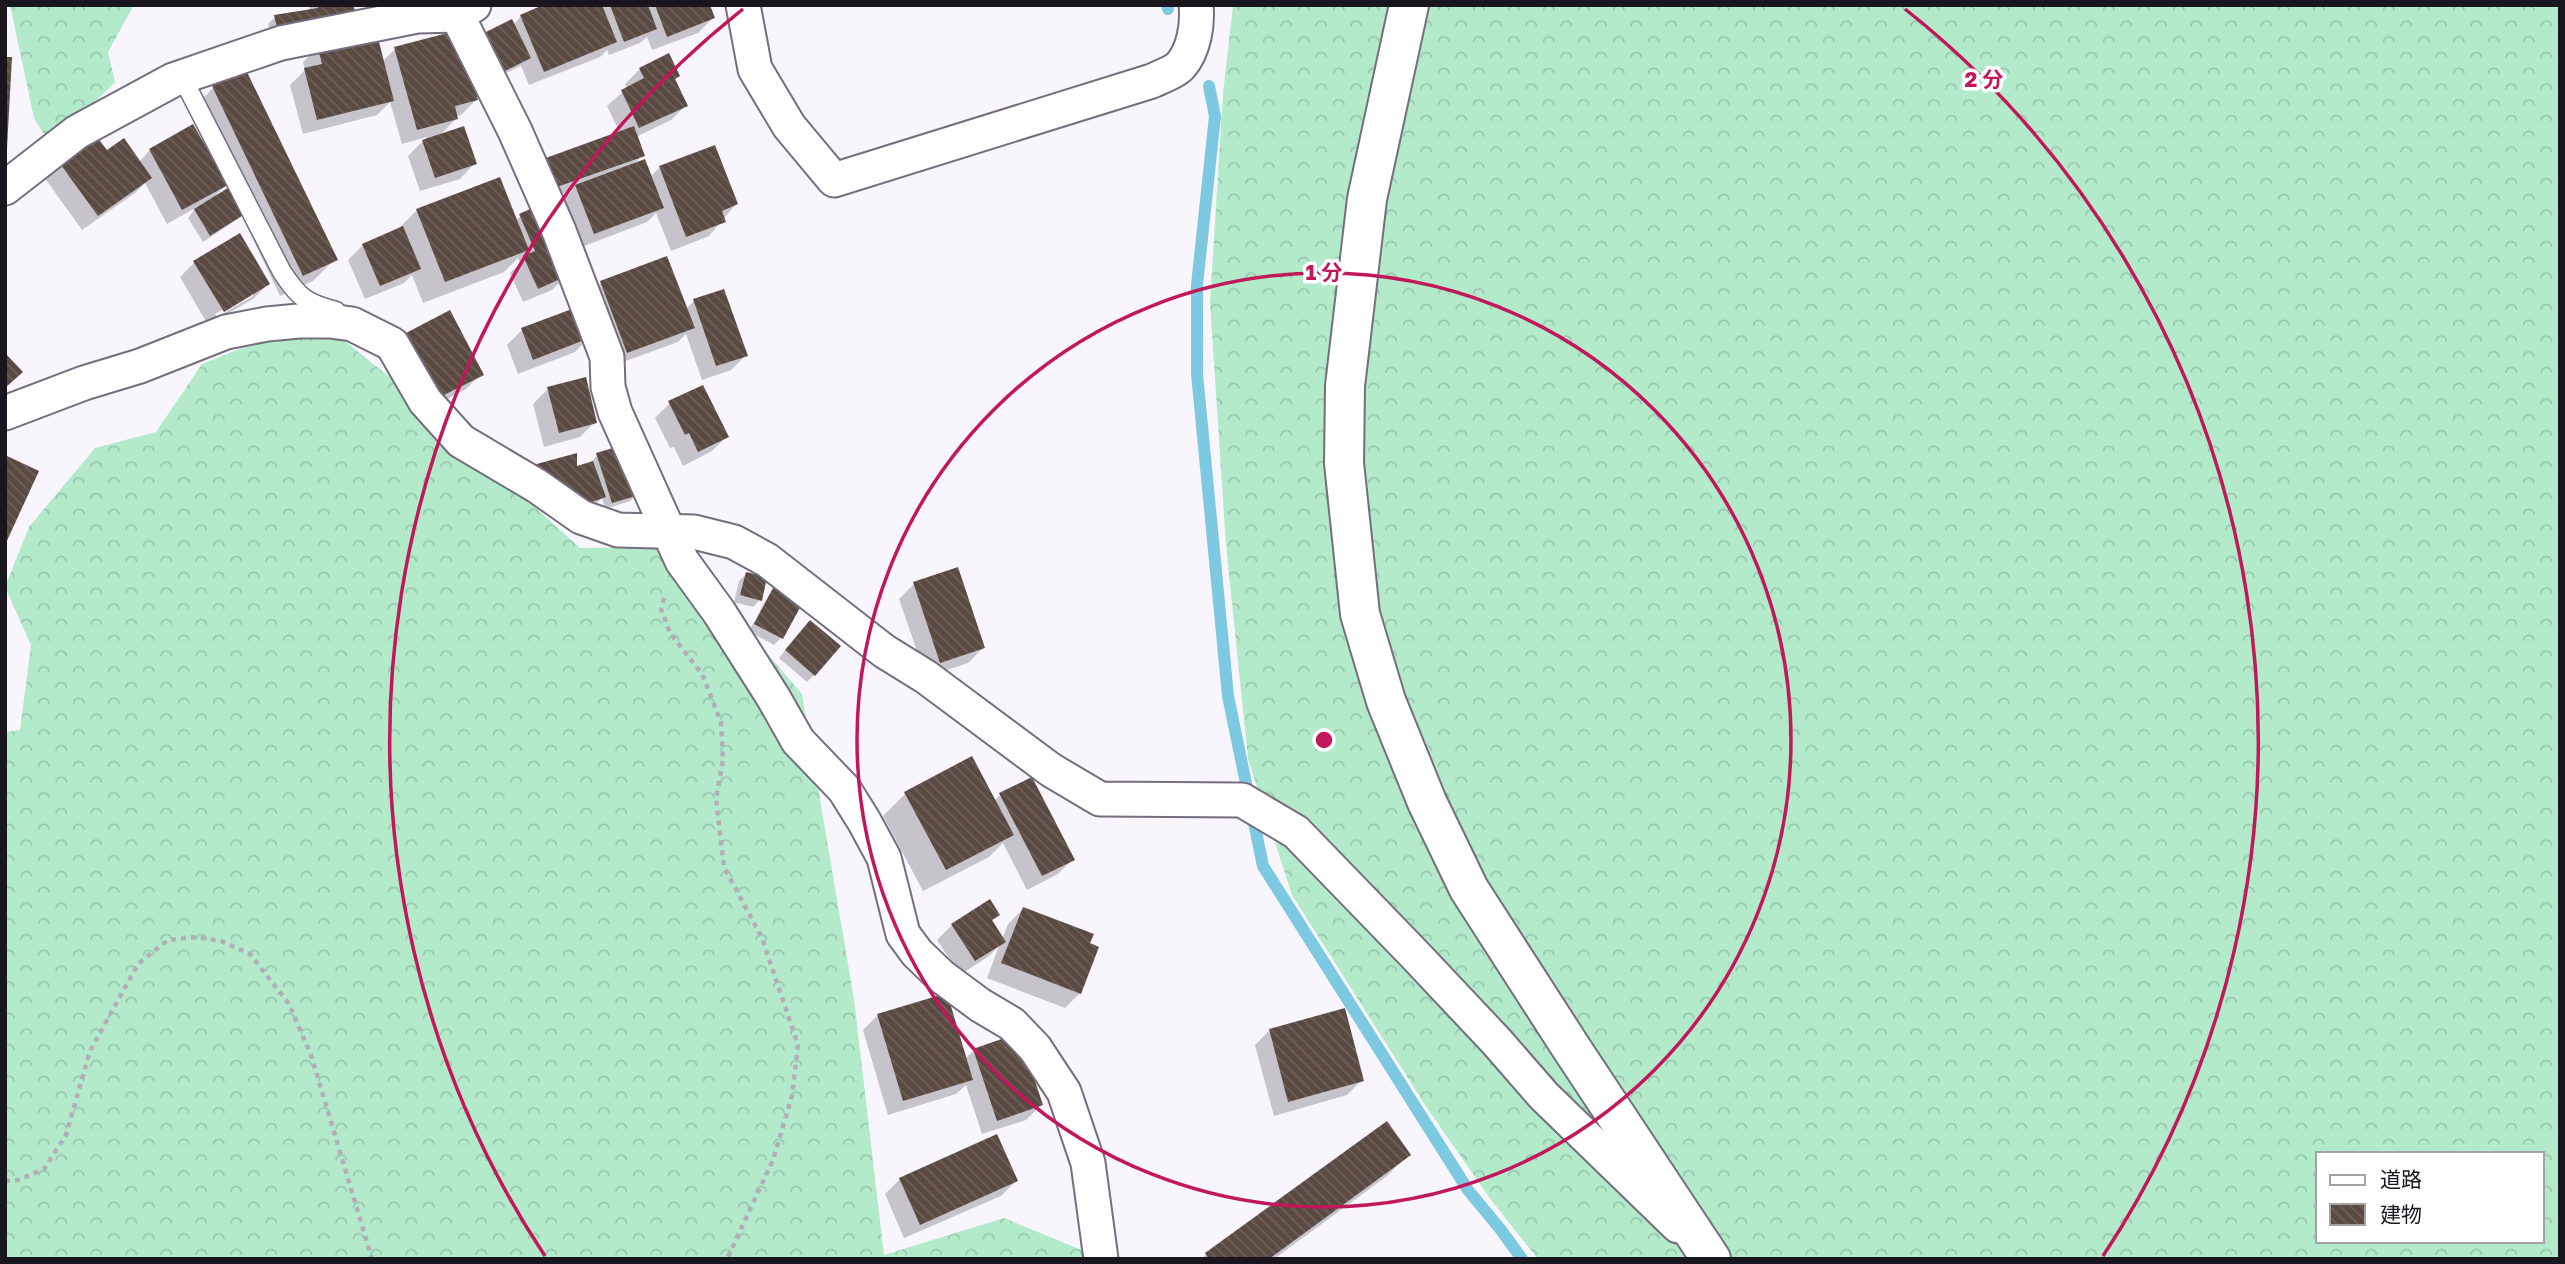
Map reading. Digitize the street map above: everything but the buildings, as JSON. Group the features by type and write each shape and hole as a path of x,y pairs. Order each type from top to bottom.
{"street":[{"path":"743,5 755,69 789,126 834,180 1152,81 1181,66 1198,22 1196,5"},
{"path":"1409,5 1367,199 1345,386 1344,463 1360,614 1391,713 1427,802 1469,889 1710,1258"},
{"path":"5,188 77,132 181,77 281,43 417,16 465,10 559,231 607,356 608,387 615,412 682,562 719,612 774,697 798,741 844,789 864,821 884,858 903,934 917,953 941,976 980,1005 1012,1024 1035,1048 1064,1092 1088,1163 1101,1259"},
{"path":"5,413 84,383 140,366 226,332 267,324 330,321 352,324 393,344 425,401 461,441 537,486 581,517 618,530 694,532 734,542 766,560 884,652 926,677 1051,771 1100,799 1242,800 1296,832 1497,1042 1544,1097 1710,1258"}],"lane":[{"path":"181,77 296,294 311,304 338,311 352,324"}],"path":[{"path":"682,562 668,575 661,608 670,633 702,674 721,722 723,761 716,799 724,867 762,939 798,1045 792,1096 773,1160 727,1259"},
{"path":"5,1181 18,1180 44,1169 66,1135 90,1051 138,964 168,940 196,937 220,940 250,954 289,1004 311,1055 372,1259"}],"green space":[{"path":"10,5 134,5 108,52 115,82 95,102 45,136 34,118"},
{"path":"1233,5 2560,5 2560,1259 1538,1259 1491,1200 1425,1105 1292,895 1248,759 1226,545 1210,303 1223,94"},
{"path":"316,318 402,387 580,548 675,547 802,694 854,999 884,1255 1004,1218 1084,1251 1086,1259 5,1259 5,732 20,730 31,645 5,587 29,527 95,448 156,432 202,364"}],"waterway":[{"path":"1167,5 1168,9"},
{"path":"1209,86 1215,116 1197,285 1197,374 1228,696 1263,866 1468,1190 1522,1259"}]}
